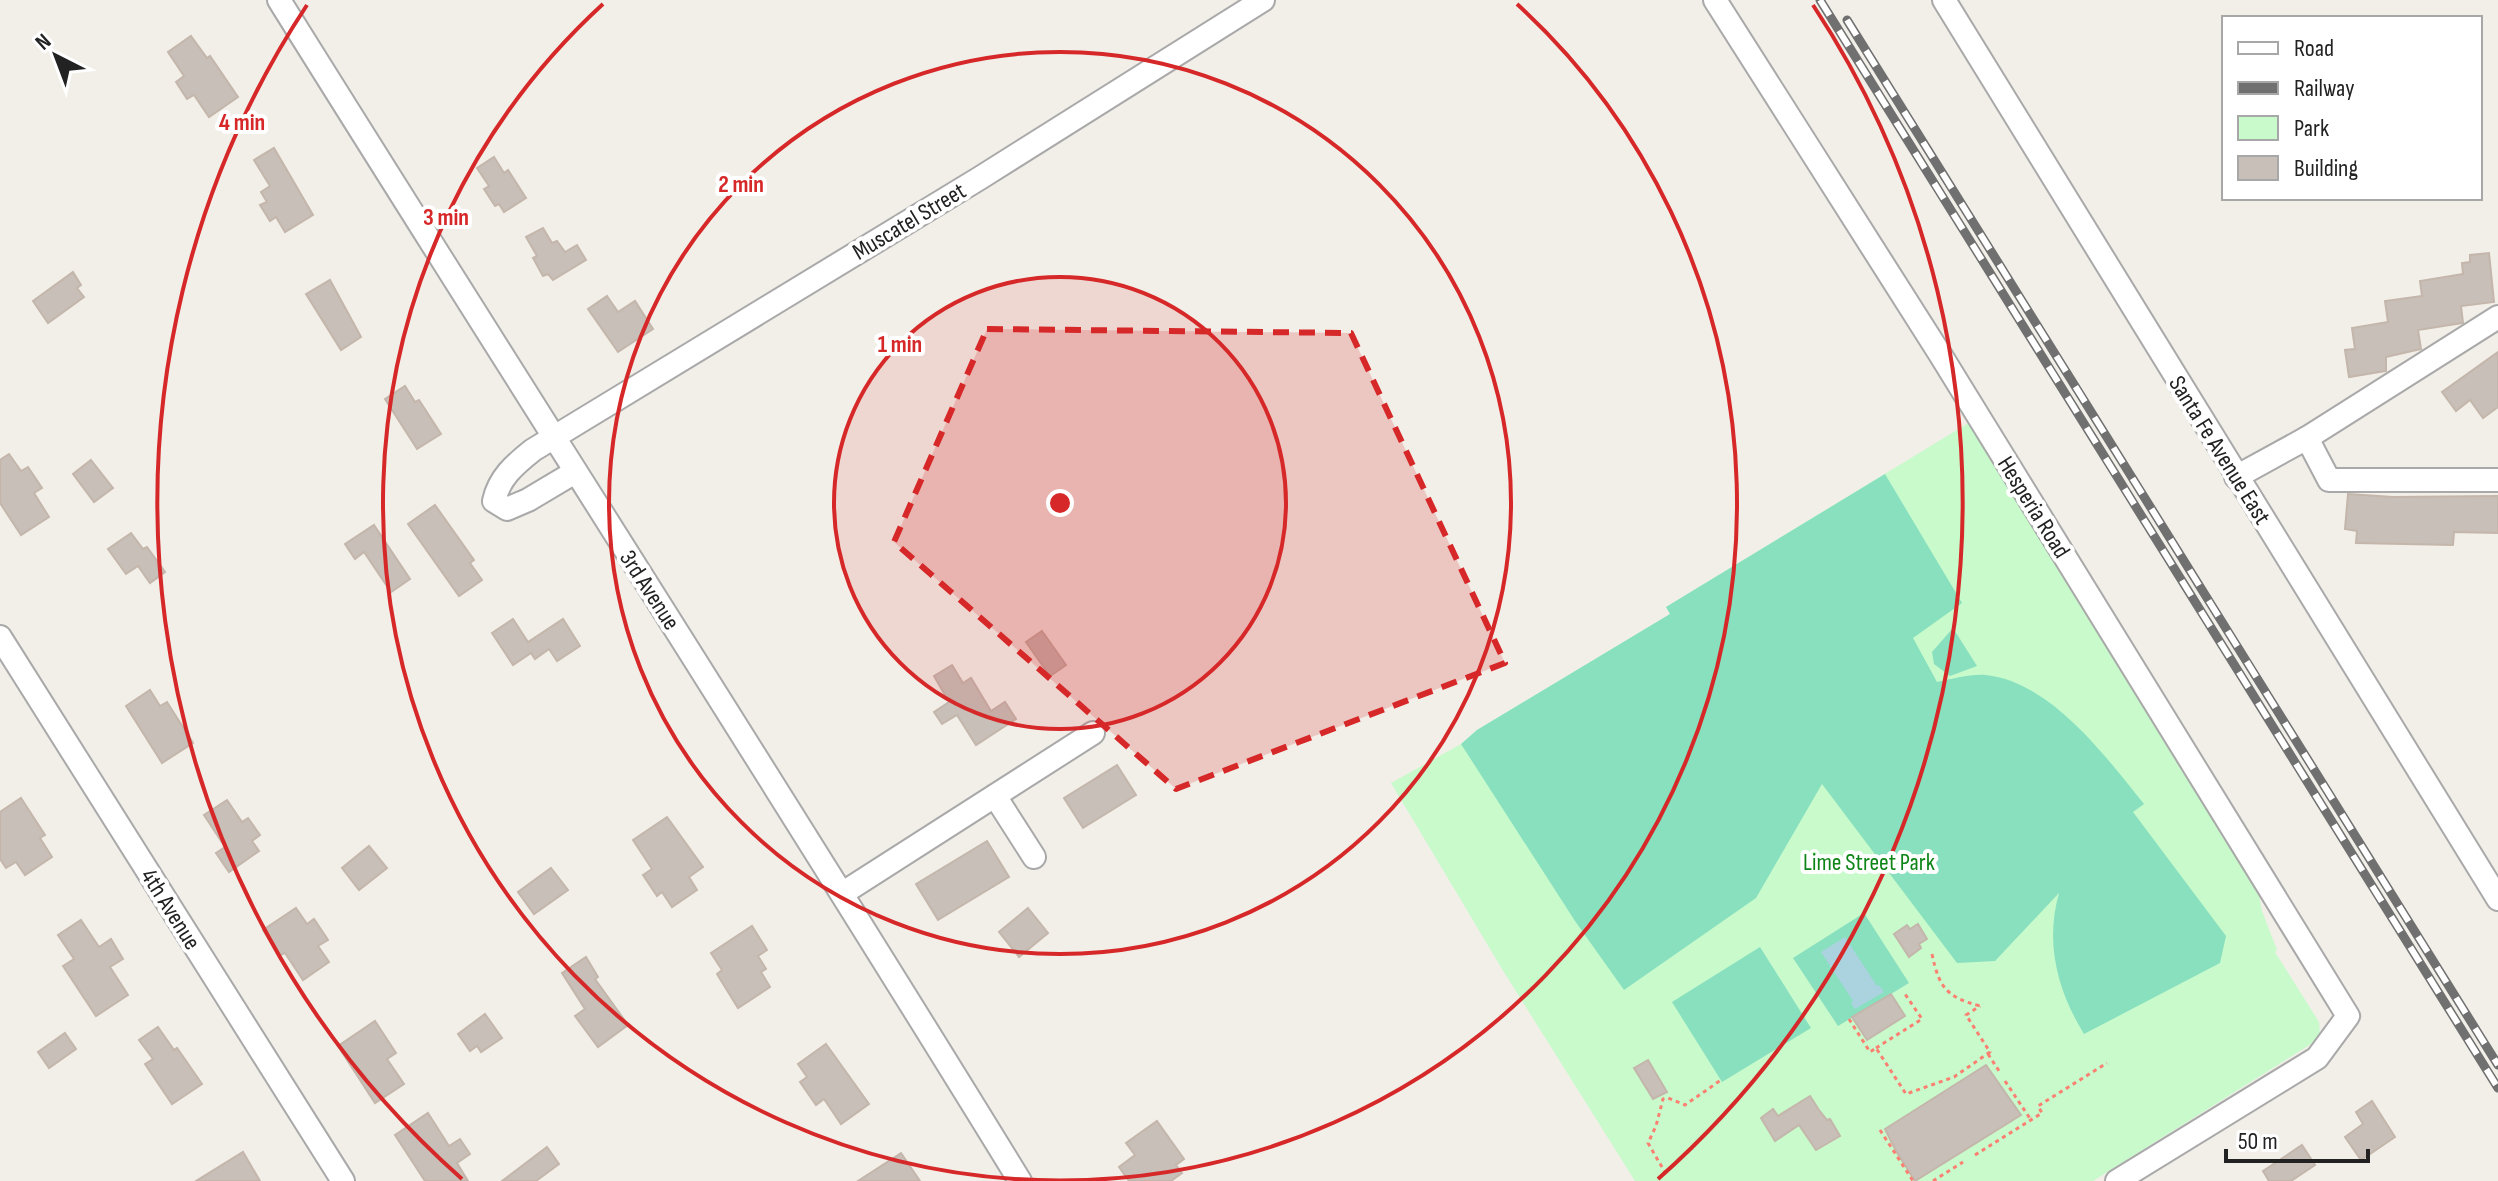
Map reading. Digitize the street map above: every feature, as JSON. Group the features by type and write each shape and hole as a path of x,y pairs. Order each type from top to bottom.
{"street":[{"name":"3rd Avenue","path":"279,0 843,893 1020,1181"},
{"name":"Muscatel Street","path":"575,472 507,509 494,501 497,486 514,465 553,438 980,178 1263,0"},
{"name":"Hesperia Road","path":"1715,0 1940,354 2348,1016 2317,1058 2117,1181"},
{"name":"Santa Fe Avenue East","path":"1944,0 2498,899"},
{"path":"2236,477 2307,438 2498,317"},
{"path":"2307,438 2329,480 2498,480"},
{"name":"4th Avenue","path":"0,637 343,1181"},
{"path":"843,893 1093,733"},
{"path":"995,796 1034,857"}],"path":[{"path":"1932,954 1942,986 1956,998 1980,1006 1966,1015 2001,1074"},
{"path":"1849,1019 1870,1052 1922,1019 1905,994"},
{"path":"1876,1048 1906,1094 1954,1077 1988,1054"},
{"path":"1975,1155 2042,1113 2038,1106 2107,1063"},
{"path":"1666,1174 1648,1143 1663,1099 1685,1105 1721,1080"},
{"path":"2005,1081 2031,1120"},
{"path":"1880,1130 1913,1181"},
{"path":"1933,1181 1963,1162"}],"highlighted area":[{"path":"987,329 1351,333 1505,663 1176,789 894,542"}],"green space":[{"name":"Lime Street Park","path":"1970,422 2257,884 2262,911 2277,950 2275,952 2319,1022 2320,1035 2311,1044 2093,1181 1635,1181 1502,969 1391,783 1461,744 1477,730 1670,614 1666,607"},
{"path":"1885,474 1962,603 1913,638 1937,682 1986,675 2010,681 2055,706 2094,744 2144,804 2133,812 2226,936 2220,963 2084,1034 2067,1000 2056,966 2053,930 2059,893 1995,961 1957,963 1822,784 1756,898 1624,990 1575,921 1461,744 1477,730 1670,614 1666,607"},
{"path":"1953,628 1977,666 1950,676 1934,664 1932,652"},
{"path":"1864,913 1909,983 1838,1026 1793,958"},
{"path":"1760,947 1811,1028 1722,1082 1672,1002"}],"water":[{"path":"1845,937 1884,992 1855,1009 1821,952"}],"building":[{"path":"191,36 207,58 210,56 238,97 209,117 194,95 187,99 176,82 184,76 168,52"},
{"path":"274,148 313,215 285,232 276,217 270,221 260,205 267,202 261,192 270,186 254,160"},
{"path":"494,157 504,173 508,170 526,198 504,212 499,204 495,206 484,189 489,186 477,168"},
{"path":"543,228 552,243 557,241 565,252 577,245 586,260 553,280 548,274 543,276 533,258 537,256 526,237"},
{"path":"2489,253 2494,302 2461,306 2463,323 2418,330 2421,349 2386,357 2386,371 2349,377 2345,350 2355,349 2352,328 2388,322 2385,301 2422,296 2420,281 2463,274 2462,263 2470,262 2470,255"},
{"path":"73,272 81,285 77,288 84,297 48,323 33,301"},
{"path":"330,280 361,337 341,350 306,294"},
{"path":"607,296 618,312 635,301 653,329 618,352 588,309"},
{"path":"2498,352 2498,407 2483,418 2470,400 2456,411 2442,392"},
{"path":"405,386 415,402 419,400 441,434 417,449 385,399"},
{"path":"9,454 21,471 28,467 42,488 34,493 49,517 21,535 0,503 0,460"},
{"path":"91,460 113,488 94,502 73,474"},
{"path":"2348,494 2498,496 2498,533 2454,532 2453,545 2356,543 2357,531 2345,529"},
{"path":"435,505 474,560 470,563 482,580 459,596 408,524"},
{"path":"374,525 410,579 391,592 364,552 355,559 345,544"},
{"path":"131,533 143,549 147,547 165,572 150,583 138,566 126,574 108,549"},
{"path":"513,619 528,642 563,619 580,646 557,661 549,649 535,659 531,653 513,665 492,633"},
{"path":"1042,631 1066,665 1050,676 1026,642"},
{"path":"952,665 963,683 971,678 991,711 1005,702 1016,719 976,745 957,715 942,724 934,712 949,702 934,676"},
{"path":"150,690 160,706 167,702 193,743 162,763 126,706"},
{"path":"1117,765 1136,795 1083,828 1064,798"},
{"path":"21,798 45,835 40,838 52,857 25,875 16,862 6,868 0,859 0,812"},
{"path":"227,800 242,822 248,818 260,835 252,841 259,851 229,872 216,853 225,847 204,815"},
{"path":"667,817 703,867 689,877 697,890 672,907 662,892 657,896 643,875 652,869 633,840"},
{"path":"987,841 1009,877 938,920 916,884"},
{"path":"369,846 387,868 359,890 342,868"},
{"path":"551,868 568,890 534,914 518,892"},
{"path":"296,908 307,924 314,919 328,940 318,946 329,962 303,980 285,953 280,955 263,930"},
{"path":"1028,908 1048,933 1019,957 999,932"},
{"path":"81,920 99,947 111,939 123,959 110,967 128,995 96,1016 63,966 74,959 58,935"},
{"path":"1918,924 1927,939 1909,957 1894,934 1907,925 1910,929"},
{"path":"752,926 767,950 758,956 766,969 761,972 770,987 738,1008 717,974 722,970 711,953"},
{"path":"586,957 598,977 595,979 628,1025 598,1047 575,1016 585,1009 562,973"},
{"path":"1891,994 1905,1016 1867,1040 1852,1017"},
{"path":"485,1014 502,1038 481,1052 477,1046 470,1051 458,1034"},
{"path":"375,1021 396,1053 387,1059 404,1084 375,1103 338,1046"},
{"path":"158,1027 202,1084 172,1104 145,1064 153,1059 139,1040"},
{"path":"65,1033 76,1049 49,1068 38,1052"},
{"path":"826,1044 869,1104 841,1124 824,1099 816,1105 800,1082 807,1077 798,1064"},
{"path":"1648,1060 1667,1092 1653,1099 1634,1068"},
{"path":"1986,1065 2021,1115 1915,1181 1885,1129"},
{"path":"1810,1096 1840,1136 1816,1150 1799,1125 1775,1141 1761,1118 1773,1109 1778,1116"},
{"path":"2372,1101 2395,1137 2361,1160 2345,1137 2363,1124 2356,1112"},
{"path":"428,1113 449,1146 460,1139 470,1154 457,1163 468,1181 425,1181 395,1135"},
{"path":"1157,1121 1184,1159 1176,1165 1182,1173 1171,1181 1129,1181 1119,1167 1135,1155 1126,1143"},
{"path":"2302,1145 2315,1165 2291,1181 2269,1181 2263,1171"},
{"path":"547,1147 559,1164 536,1181 502,1181"},
{"path":"243,1152 260,1181 196,1181"},
{"path":"901,1153 920,1181 858,1181"}],"railway":[{"path":"1820,0 2498,1088"},
{"path":"1847,20 2498,1065"}]}
